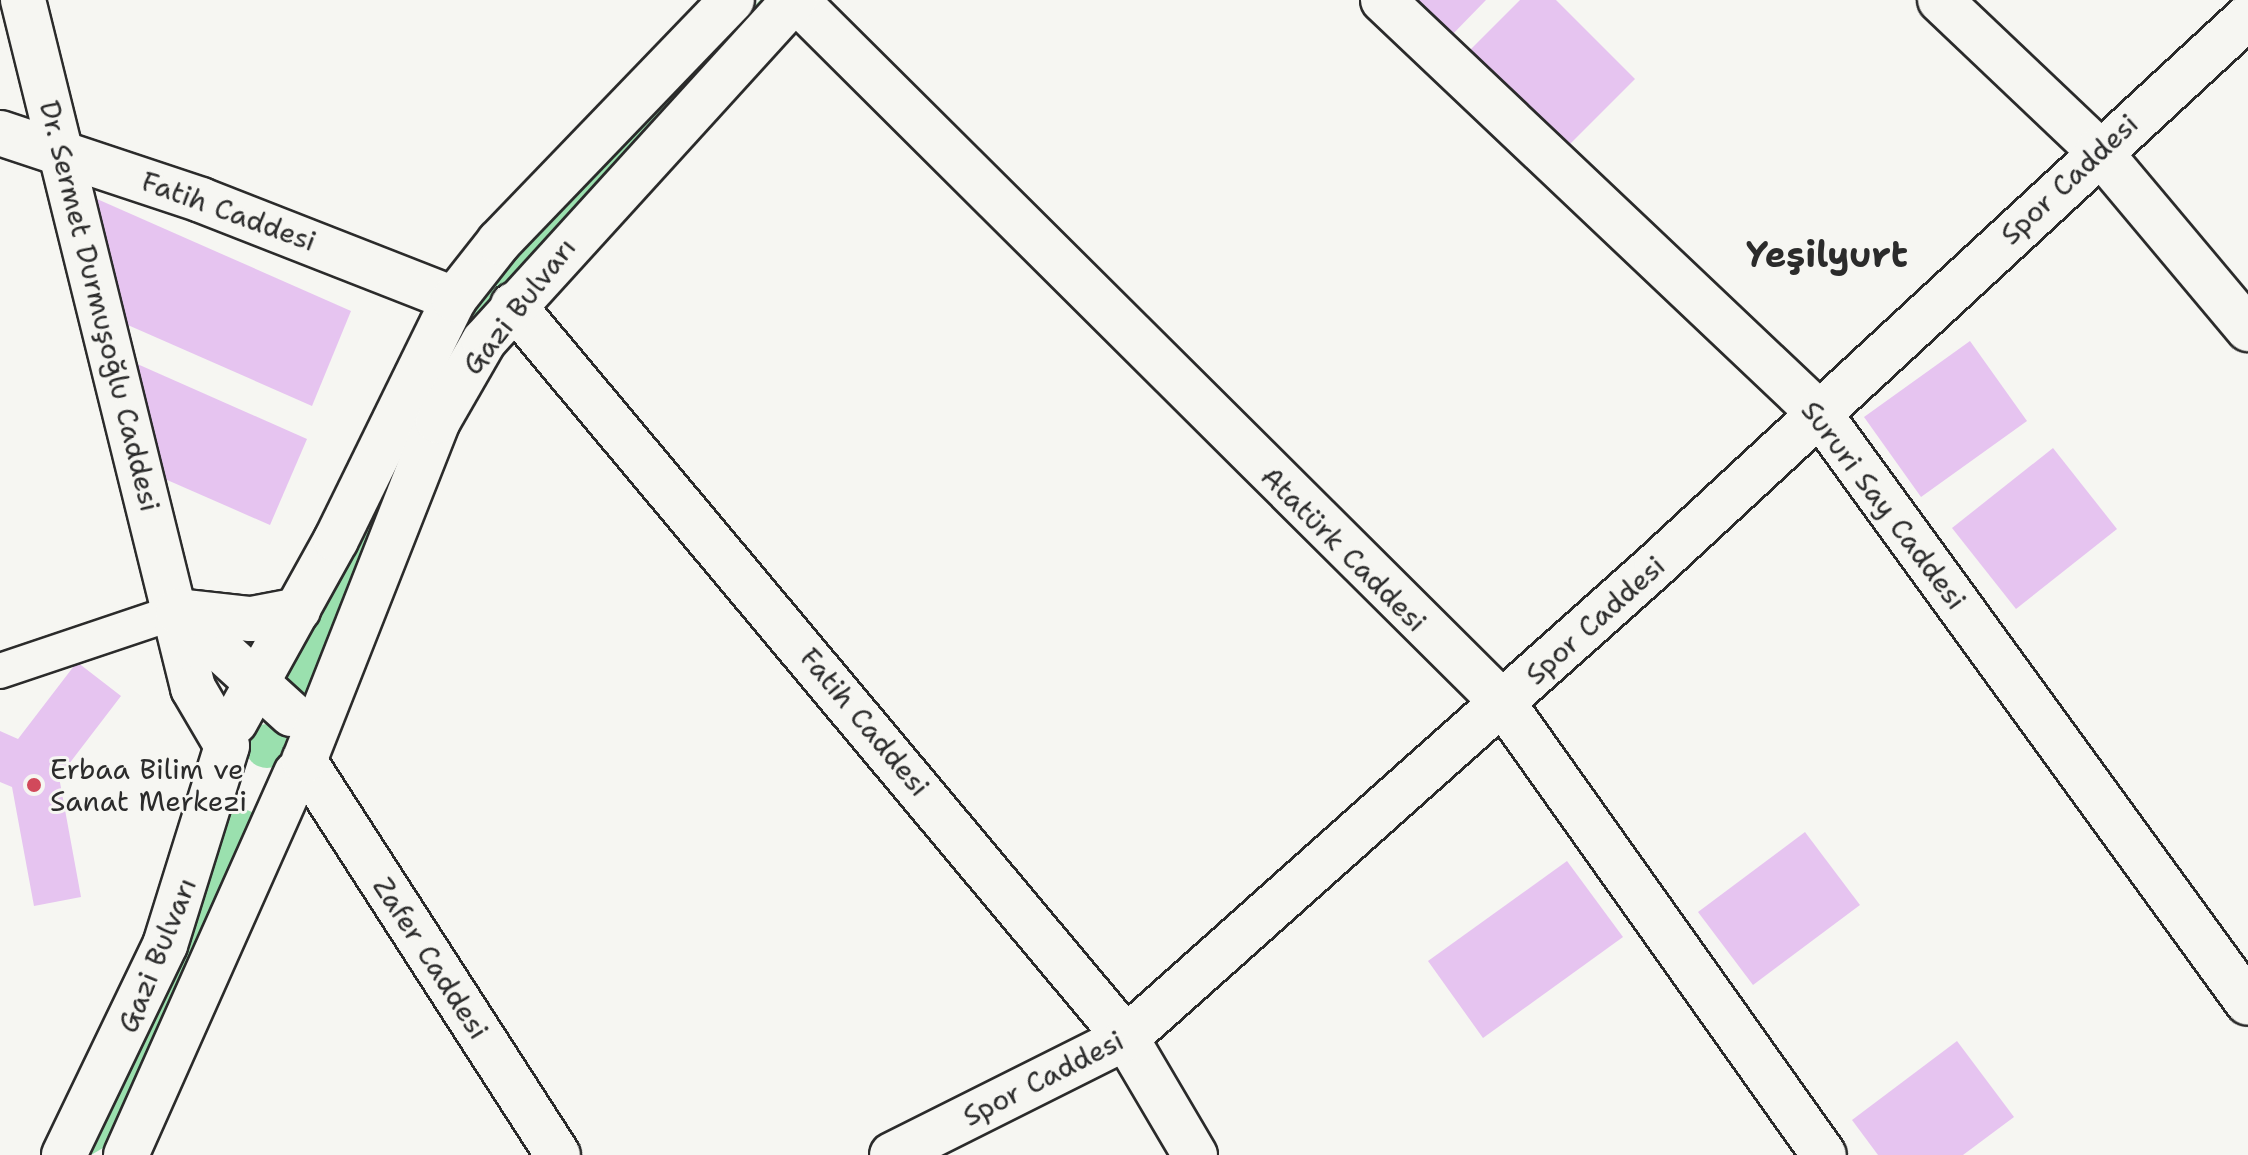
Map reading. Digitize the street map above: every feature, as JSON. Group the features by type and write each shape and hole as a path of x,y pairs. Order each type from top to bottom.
{"street":[{"name":"Dr. Sermet Durmuşoğlu Caddesi","path":"23,0 178,611 193,688 231,734"},
{"name":"Gazi Bulvarı","path":"64,1155 165,945 231,734 298,610 454,299 499,242 732,0"},
{"name":"Gazi Bulvarı","path":"126,1155 300,767 438,421 513,305 795,0"},
{"name":"Atatürk Caddesi","path":"795,0 1503,703 1824,1155"},
{"name":"Sururi Say Caddesi","path":"1383,0 1819,413 2248,1003"},
{"path":"1940,0 2098,150 2248,329"},
{"name":"Spor Caddesi","path":"892,1155 1126,1038 1503,703 1819,413 2098,150 2248,17"},
{"name":"Fatih Caddesi","path":"0,133 60,151 454,299"},
{"name":"Fatih Caddesi","path":"513,305 1126,1038 1195,1155"},
{"path":"0,671 178,611 251,619 298,610"},
{"path":"178,611 291,714 305,734 300,767 258,785 235,770 231,734 267,706 291,714"},
{"name":"Zafer Caddesi","path":"300,767 558,1155"}],"green space":[{"path":"760,0 772,0 499,289 471,329 306,697 279,679 473,310 538,228"},
{"path":"267,724 282,731 289,746 282,761 267,768 252,761 245,746 252,731"},
{"path":"234,805 260,815 103,1148 91,1155 168,992"}],"building":[{"path":"1407,0 1486,0 1448,39"},
{"path":"1520,0 1556,0 1635,79 1563,151 1466,54"},
{"path":"97,199 351,311 312,406 121,322"},
{"path":"1970,341 2027,421 1921,497 1864,417"},
{"path":"135,363 307,439 270,525 158,476"},
{"path":"2053,448 2117,529 2016,609 1952,528"},
{"name":"Erbaa Bilim ve Sanat Merkezi","path":"77,662 121,696 59,777 81,897 34,906 12,787 0,782 0,731 18,739"},
{"path":"1805,832 1860,905 1753,985 1698,912"},
{"path":"1567,861 1623,937 1483,1038 1428,961"},
{"path":"1957,1041 2014,1117 1963,1155 1878,1155 1852,1120"}],"place":[{"name":"Erbaa Bilim ve Sanat Merkezi","path":"34,785"}],"district":[{"name":"Yeşilyurt","path":"1827,255"}]}
